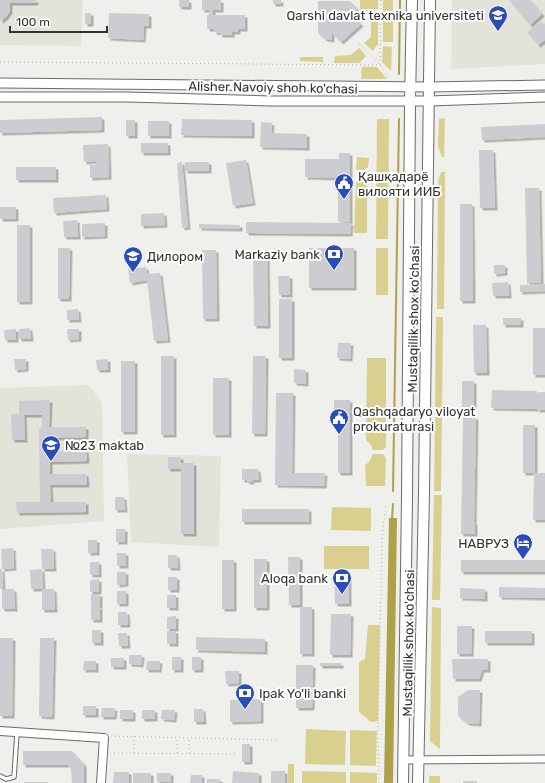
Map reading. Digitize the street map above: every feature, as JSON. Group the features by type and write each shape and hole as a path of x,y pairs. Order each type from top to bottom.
{"main road":[{"name":"Mustaqillik shox ko'chasi","path":"403,783 412,0"},
{"name":"Mustaqillik shox ko'chasi","path":"418,783 424,501 430,0"},
{"name":"Alisher Navoiy shoh ko'chasi","path":"0,83 429,87 545,85"},
{"name":"Alisher Navoiy shoh ko'chasi","path":"0,97 127,97 271,101 429,101 545,97"}],"street":[{"path":"43,83 43,97"},
{"path":"0,731 104,738 101,783"},
{"path":"403,760 545,759"}],"lane":[{"path":"0,776 6,779 14,777 17,732"}],"path":[{"path":"380,65 381,0"},
{"path":"359,43 380,65 389,78"},
{"path":"0,62 380,65"},
{"path":"379,783 382,545 386,503"},
{"path":"104,738 114,736 134,736 278,740"},
{"path":"134,736 134,753"},
{"path":"177,737 177,754"},
{"path":"189,737 189,754"},
{"path":"103,753 238,754"}],"shaded area":[{"path":"0,0 83,0 81,46 0,45"},
{"path":"360,0 378,0 378,9 360,9"},
{"path":"383,0 393,0 393,42 383,42"},
{"name":"Qarshi davlat texnika universiteti","path":"452,0 545,0 545,64 451,69"},
{"path":"371,14 378,14 378,44 373,51 364,43 371,37"},
{"path":"383,46 392,47 391,71 382,62"},
{"path":"359,48 366,56 359,63 334,63 335,56 351,55"},
{"path":"300,57 323,57 323,62 300,61"},
{"path":"362,67 377,67 387,79 361,79"},
{"path":"445,118 444,157 442,157 438,146 439,119"},
{"path":"377,119 389,119 388,239 376,239"},
{"path":"357,157 369,158 368,167 364,170 356,170"},
{"path":"441,172 445,172 444,309 437,309 438,181"},
{"path":"356,182 363,182 367,186 367,233 354,233"},
{"path":"376,248 388,248 388,295 376,295"},
{"path":"436,317 443,317 442,411 435,411"},
{"path":"367,358 386,358 386,447 383,450 373,450 371,445 366,440"},
{"name":"№23 maktab","path":"89,385 102,403 104,521 0,529 0,388"},
{"path":"435,417 442,417 441,491 434,491"},
{"path":"127,454 221,456 219,547 131,542"},
{"path":"373,454 383,454 386,458 385,486 366,486 365,465 369,462"},
{"path":"434,495 442,495 440,600 432,600"},
{"path":"332,507 371,508 371,531 331,530"},
{"path":"389,518 397,518 393,783 384,783"},
{"path":"324,546 369,546 369,569 324,569"},
{"path":"432,607 441,608 440,749 430,741"},
{"path":"368,625 380,625 378,721 371,722 359,712 359,662 365,659"},
{"path":"306,729 346,731 345,765 305,764"},
{"path":"350,730 377,731 376,766 350,765"},
{"path":"288,764 294,764 294,783 288,783"},
{"path":"302,771 346,772 346,783 302,783"},
{"path":"350,772 377,773 377,783 350,783"},
{"path":"429,776 440,776 440,783 429,783"}],"building":[{"path":"0,0 36,0 36,3 10,3 10,11 6,17 0,21"},
{"path":"179,0 189,0 189,7 179,7"},
{"path":"202,0 221,0 221,10 213,10 213,15 245,15 245,29 238,29 238,32 232,32 232,35 220,35 220,33 214,32 214,29 207,29 207,15 209,15 209,10 202,10"},
{"path":"273,0 281,0 281,4 273,4"},
{"path":"509,0 530,0 542,14 530,25"},
{"path":"318,1 350,1 356,7 357,15 353,16 361,24 341,42 332,33 332,40 325,39 318,33"},
{"path":"85,13 91,13 91,24 85,24"},
{"path":"109,13 149,14 149,26 144,26 143,40 108,38"},
{"path":"541,21 545,26 545,40 538,45 527,32"},
{"path":"102,117 102,130 0,133 0,120"},
{"path":"182,119 252,120 252,136 181,135"},
{"path":"126,120 135,120 135,136 126,136"},
{"path":"148,121 169,121 169,136 148,136"},
{"path":"261,122 272,123 271,133 307,134 307,148 260,147"},
{"path":"545,124 545,137 482,140 481,127"},
{"path":"141,143 168,143 168,153 141,153"},
{"path":"108,144 109,177 90,178 90,165 96,165 96,161 84,162 83,145"},
{"path":"479,150 493,150 495,208 480,208"},
{"name":"Қашқадарё вилояти ИИБ","path":"339,153 350,153 350,222 338,222 338,178 305,177 305,159 339,159"},
{"path":"246,160 253,203 233,206 226,163"},
{"path":"182,162 188,227 182,228 177,163"},
{"path":"185,162 209,162 209,171 185,171"},
{"path":"16,167 56,167 56,180 16,180"},
{"path":"525,188 539,188 541,283 527,283"},
{"path":"106,195 107,209 54,213 53,198"},
{"path":"460,204 472,204 473,301 460,301"},
{"path":"0,207 16,207 16,219 0,219"},
{"path":"164,213 165,225 141,226 141,214"},
{"path":"77,220 78,237 64,237 63,221"},
{"path":"246,222 351,223 350,234 246,233"},
{"path":"105,223 105,236 82,237 82,224"},
{"path":"199,224 240,225 240,229 199,228"},
{"path":"17,225 30,225 30,302 17,302"},
{"path":"58,248 70,248 69,299 58,299"},
{"path":"309,248 354,248 354,288 309,288"},
{"path":"202,250 216,250 217,319 203,319"},
{"path":"253,250 267,250 268,326 254,326"},
{"path":"494,265 505,265 505,273 494,274"},
{"path":"146,267 147,274 160,273 168,340 154,341 147,280 130,283 128,269"},
{"path":"278,276 290,276 290,295 279,295"},
{"path":"508,282 509,296 493,296 492,283"},
{"path":"545,284 545,291 520,292 520,285"},
{"path":"279,299 292,299 292,358 279,358"},
{"path":"78,309 79,320 67,320 67,310"},
{"path":"503,318 521,318 521,325 503,325"},
{"path":"473,325 486,325 487,373 474,373"},
{"path":"30,328 31,339 19,339 19,329"},
{"path":"533,328 545,328 545,375 533,375"},
{"path":"16,329 16,340 5,340 4,330"},
{"path":"67,329 79,329 79,339 68,340"},
{"path":"338,343 351,343 350,359 337,358"},
{"path":"161,356 174,356 174,435 161,435"},
{"path":"253,356 266,356 265,434 252,434"},
{"path":"14,359 26,359 26,369 15,370"},
{"path":"108,359 108,370 97,370 96,360"},
{"path":"121,361 135,361 135,432 121,432"},
{"path":"294,369 306,370 306,384 294,383"},
{"path":"213,378 229,378 229,435 213,435"},
{"path":"462,381 474,381 474,407 462,407"},
{"path":"492,390 537,391 536,409 491,408"},
{"path":"538,392 545,392 545,410 537,410"},
{"path":"276,393 293,393 292,473 325,473 324,486 275,485"},
{"path":"50,400 49,427 86,427 86,437 50,438 50,451 86,450 87,461 50,462 50,474 86,474 87,485 50,485 51,502 86,502 86,512 17,513 16,502 40,502 39,428 42,428 42,415 24,415 25,440 12,440 11,414 19,414 19,401"},
{"path":"334,400 350,400 350,473 338,473 338,425 334,425"},
{"path":"463,417 476,417 475,534 461,534"},
{"path":"523,425 535,425 535,473 523,473"},
{"path":"168,457 181,457 181,463 194,463 194,534 181,534 181,469 168,469"},
{"path":"242,469 258,469 259,480 248,482 246,480 242,480"},
{"path":"534,473 545,473 545,520 533,520"},
{"path":"115,497 124,497 125,510 115,510"},
{"path":"242,509 309,509 309,522 242,522"},
{"path":"116,529 125,529 125,542 116,542"},
{"path":"88,540 97,540 97,553 88,553"},
{"path":"13,548 14,568 2,569 1,549"},
{"path":"41,549 53,549 54,569 42,569"},
{"path":"117,553 126,553 126,566 117,566"},
{"path":"168,555 177,555 178,568 168,568"},
{"path":"288,557 300,557 300,605 289,605"},
{"path":"254,559 267,559 267,608 254,608"},
{"path":"222,560 234,560 234,609 222,609"},
{"path":"461,560 545,560 545,572 461,572"},
{"path":"90,562 99,562 99,575 90,575"},
{"path":"0,569 2,569 3,589 0,589"},
{"path":"42,569 43,589 31,589 30,570"},
{"path":"117,572 126,572 126,584 117,585"},
{"path":"334,573 349,573 349,604 335,604"},
{"path":"168,577 177,577 177,590 168,590"},
{"path":"99,579 99,592 90,592 90,580"},
{"name":"НАВРУЗ","path":"499,587 545,588 545,598 499,597"},
{"path":"460,588 485,589 485,599 460,598"},
{"path":"2,589 14,589 15,609 2,609"},
{"path":"42,589 54,589 55,610 42,610"},
{"path":"117,591 126,591 126,604 117,604"},
{"path":"91,594 100,594 100,606 91,607"},
{"path":"167,595 176,595 176,608 167,608"},
{"path":"91,607 100,607 100,620 91,620"},
{"path":"300,607 312,607 312,654 300,654"},
{"path":"118,612 127,612 128,625 118,625"},
{"path":"331,614 351,614 350,655 330,655"},
{"path":"176,616 176,629 167,629 167,617"},
{"path":"457,626 472,626 471,654 457,654"},
{"path":"92,630 101,630 101,643 92,643"},
{"path":"167,631 176,631 176,644 167,644"},
{"path":"485,631 532,631 532,643 485,643"},
{"path":"118,633 127,633 128,646 119,646"},
{"path":"196,637 265,639 265,652 196,650"},
{"path":"0,638 13,638 12,716 0,716"},
{"path":"40,638 54,638 52,717 39,716"},
{"path":"129,655 142,655 141,665 129,664"},
{"path":"172,657 181,657 181,670 172,670"},
{"path":"192,657 201,657 201,670 192,670"},
{"path":"111,658 124,658 124,667 111,667"},
{"path":"452,659 488,659 488,670 482,670 479,679 453,679"},
{"path":"84,661 96,661 96,670 83,670"},
{"path":"147,661 160,661 159,670 146,670"},
{"path":"320,663 341,663 341,666 320,666"},
{"path":"296,665 313,665 312,708 296,708"},
{"path":"225,671 239,671 239,683 226,684"},
{"path":"468,690 480,690 479,724 467,723 458,716 458,697"},
{"name":"Ipak Yo'li banki","path":"261,699 261,721 230,722 230,700"},
{"path":"83,706 96,706 96,715 83,715"},
{"path":"102,708 115,708 114,717 101,717"},
{"path":"194,709 203,709 204,722 194,722"},
{"path":"120,710 133,710 133,719 120,719"},
{"path":"142,710 155,710 155,719 142,719"},
{"path":"162,710 175,710 174,720 161,719"},
{"path":"242,744 250,744 250,762 242,762"},
{"path":"23,751 72,751 84,764 84,783 72,783 71,769 68,765 23,765"},
{"path":"233,771 259,773 259,783 232,783"},
{"path":"271,771 285,771 285,783 271,783"},
{"path":"114,772 129,772 129,783 113,783"},
{"path":"133,773 151,773 151,783 133,783"},
{"path":"157,773 171,773 171,782 157,782"},
{"path":"191,775 202,775 202,783 190,783"},
{"path":"207,779 220,779 220,783 207,783"},
{"path":"463,781 477,781 477,783 463,783"},
{"path":"48,782 48,783 24,783"}],"waterway":[{"path":"399,74 400,0"},
{"path":"393,491 399,119"},
{"path":"392,519 393,504"}],"place":[{"name":"Qarshi davlat texnika universiteti","path":"498,32"},
{"name":"Қашқадарё вилояти ИИБ","path":"344,200"},
{"name":"Markaziy bank","path":"334,271"},
{"name":"Дилором","path":"133,273"},
{"name":"Qashqadaryo viloyat prokuraturasi","path":"339,435"},
{"name":"№23 maktab","path":"51,462"},
{"name":"НАВРУЗ","path":"523,560"},
{"name":"Aloqa bank","path":"342,595"},
{"name":"Ipak Yo'li banki","path":"245,710"}]}
